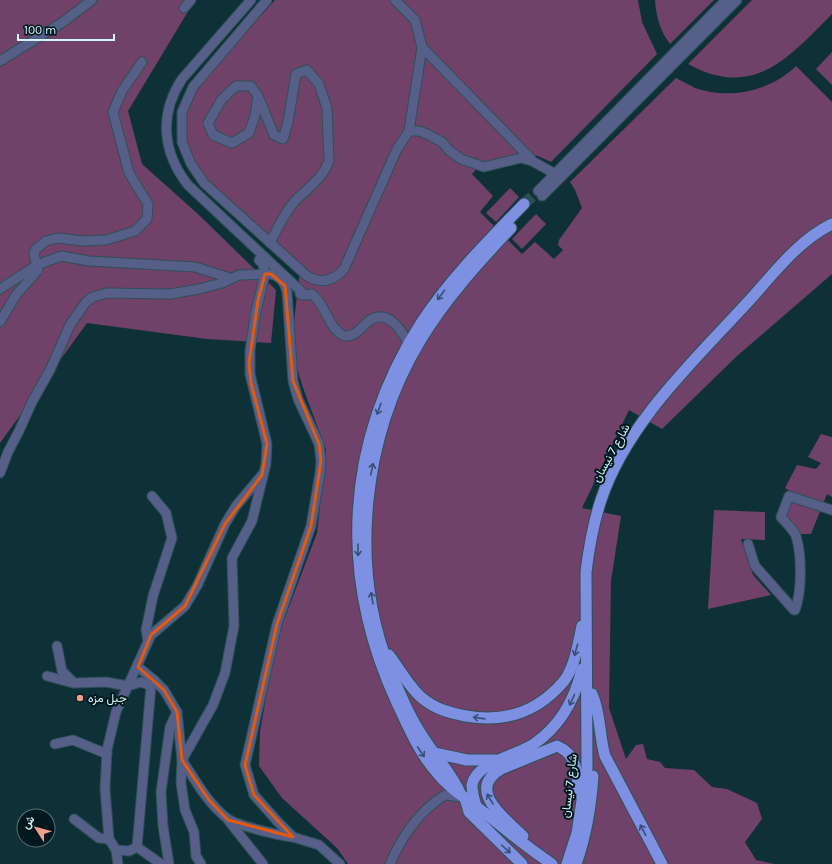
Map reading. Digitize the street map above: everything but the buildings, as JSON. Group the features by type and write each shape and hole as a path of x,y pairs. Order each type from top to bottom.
{"main road":[{"path":"522,864 469,812 463,798 452,778 412,718 390,670 375,616 369,574 366,534 369,482 379,436 407,364 432,321 464,279 527,207 457,274 439,297 409,345 383,399 366,452 360,484 358,557 360,582 371,636 383,673 417,746 437,774 463,798 512,830 552,864"},
{"name":"شارع 7 نيسان","path":"567,864 577,833 587,768 586,572 590,542 601,500 626,448 667,390 801,245 832,224"},
{"name":"شارع 7 نيسان","path":"576,864 581,851 592,798 593,571 604,517 616,483 632,452 673,395 806,250 832,232"},
{"path":"383,647 420,697 435,708 474,717 489,719 505,718 535,705 564,680 571,668 586,612"},
{"path":"476,806 472,794 472,784 477,776 492,764 533,745 549,732 560,719 578,686 586,649"},
{"path":"592,694 596,704 600,741 606,756 662,864"},
{"path":"512,830 486,794 486,783 492,774 501,769 557,746 565,749 571,755 577,771 578,795 574,813 577,833"},
{"path":"434,753 467,760 502,759"}],"street":[{"path":"0,61 63,22 92,0"},
{"path":"184,8 191,0"},
{"path":"251,0 182,78 176,87 169,102 167,115 166,131 168,144 178,171 188,185 305,295"},
{"path":"268,0 193,87 182,112 181,131 186,154 196,174 299,270 312,278 327,280 337,276 347,264 397,149 409,131 422,47 415,20 395,0"},
{"path":"557,176 726,0"},
{"path":"540,193 737,0"},
{"path":"422,47 532,161 557,176"},
{"path":"0,322 16,295 38,270 34,254 36,249 46,241 58,238 83,241 106,240 135,231 147,219 149,209 146,199 128,173 113,112 119,96 142,62"},
{"path":"258,96 255,116 249,133 232,143 213,135 208,123 222,99 236,86 251,86 258,96 274,135 283,139 288,122 296,74 307,70 319,84 327,108 328,162 326,169 317,181 301,195 289,209 270,243"},
{"path":"409,131 419,131 427,134 442,142 450,151 461,159 484,167 521,158 532,161"},
{"path":"0,289 37,265 61,256 89,262 195,267 230,278"},
{"path":"182,760 213,705 225,672 234,626 232,558 252,521 266,458 267,444 251,383 249,363 256,311 265,274 265,270 260,260"},
{"path":"0,473 8,452 32,402 50,370 70,325 86,302 98,295 112,292 154,295 199,289 239,275 265,274 276,275 280,278 287,292 293,381 298,399 319,444 321,456 320,473 311,526 277,624 245,766 254,795 293,837"},
{"path":"287,292 293,291 305,295 312,294 333,326 344,336 352,336 372,319 381,317 388,319 398,328 409,345"},
{"path":"118,864 116,850 109,839 105,789 107,754 116,712 151,635 185,606 197,586 225,524 236,506 262,475"},
{"path":"148,641 146,630 152,603 172,538 166,513 152,496"},
{"path":"748,544 755,566 794,610 800,596 799,561 796,535 781,517 783,508 789,496 832,510"},
{"path":"57,646 62,671 74,683"},
{"path":"138,666 152,683 164,690 177,712 182,760 181,783 185,810 194,832 196,856 201,864"},
{"path":"47,676 74,683 106,682 128,686 141,682 152,683"},
{"path":"137,847 152,683"},
{"path":"169,864 163,826 161,792 170,727 177,712"},
{"path":"55,744 73,740 107,754"},
{"path":"182,760 209,800 228,820 263,864"},
{"path":"390,864 398,846 420,814 445,795 463,798"},
{"path":"74,820 99,838 109,839"},
{"path":"228,820 276,835 293,837 319,845 340,864"},
{"path":"116,850 129,851 137,847"},
{"path":"137,847 161,864"}],"highlighted area":[{"path":"265,274 271,274 285,286 293,381 319,444 321,461 311,526 277,624 245,765 254,795 293,837 228,820 209,800 182,760 177,712 164,690 138,667 151,635 185,606 225,524 262,475 267,444 251,383 249,363 258,300"}],"shaded area":[{"path":"0,0 195,0 128,111 142,164 199,215 276,290 271,343 207,339 87,323 0,443"},
{"path":"275,0 638,0 642,22 657,54 551,162 538,156 524,154 483,162 472,174 493,196 480,212 522,254 535,242 554,259 563,250 558,245 559,240 582,208 570,182 676,78 695,88 708,92 735,93 749,91 774,82 786,75 796,66 832,102 832,274 737,356 662,429 629,410 582,508 621,516 611,581 609,708 626,759 636,745 643,744 647,759 660,762 665,768 694,770 712,787 727,789 757,803 762,819 745,842 756,860 774,864 348,864 337,848 282,798 259,766 260,731 276,641 317,533 326,450 302,385 291,347 300,270 200,178 179,136 184,110 208,73"},
{"path":"655,0 714,0 670,44 659,23"},
{"path":"752,0 832,0 832,14 785,59 768,69 751,76 732,78 711,74 688,64"},
{"path":"832,52 832,85 816,69"},
{"path":"510,188 519,197 496,222 486,213"},
{"path":"536,214 546,224 522,249 512,239"},
{"path":"821,434 832,437 832,497 827,494 811,534 798,534 784,515 793,493 785,488 797,465 816,469 821,463 808,457"},
{"path":"714,510 765,512 765,540 741,539 753,575 771,595 708,609"}],"tunnel":[{"path":"524,204 538,191"}],"place":[{"name":"جبل مزه","path":"80,698"}]}
